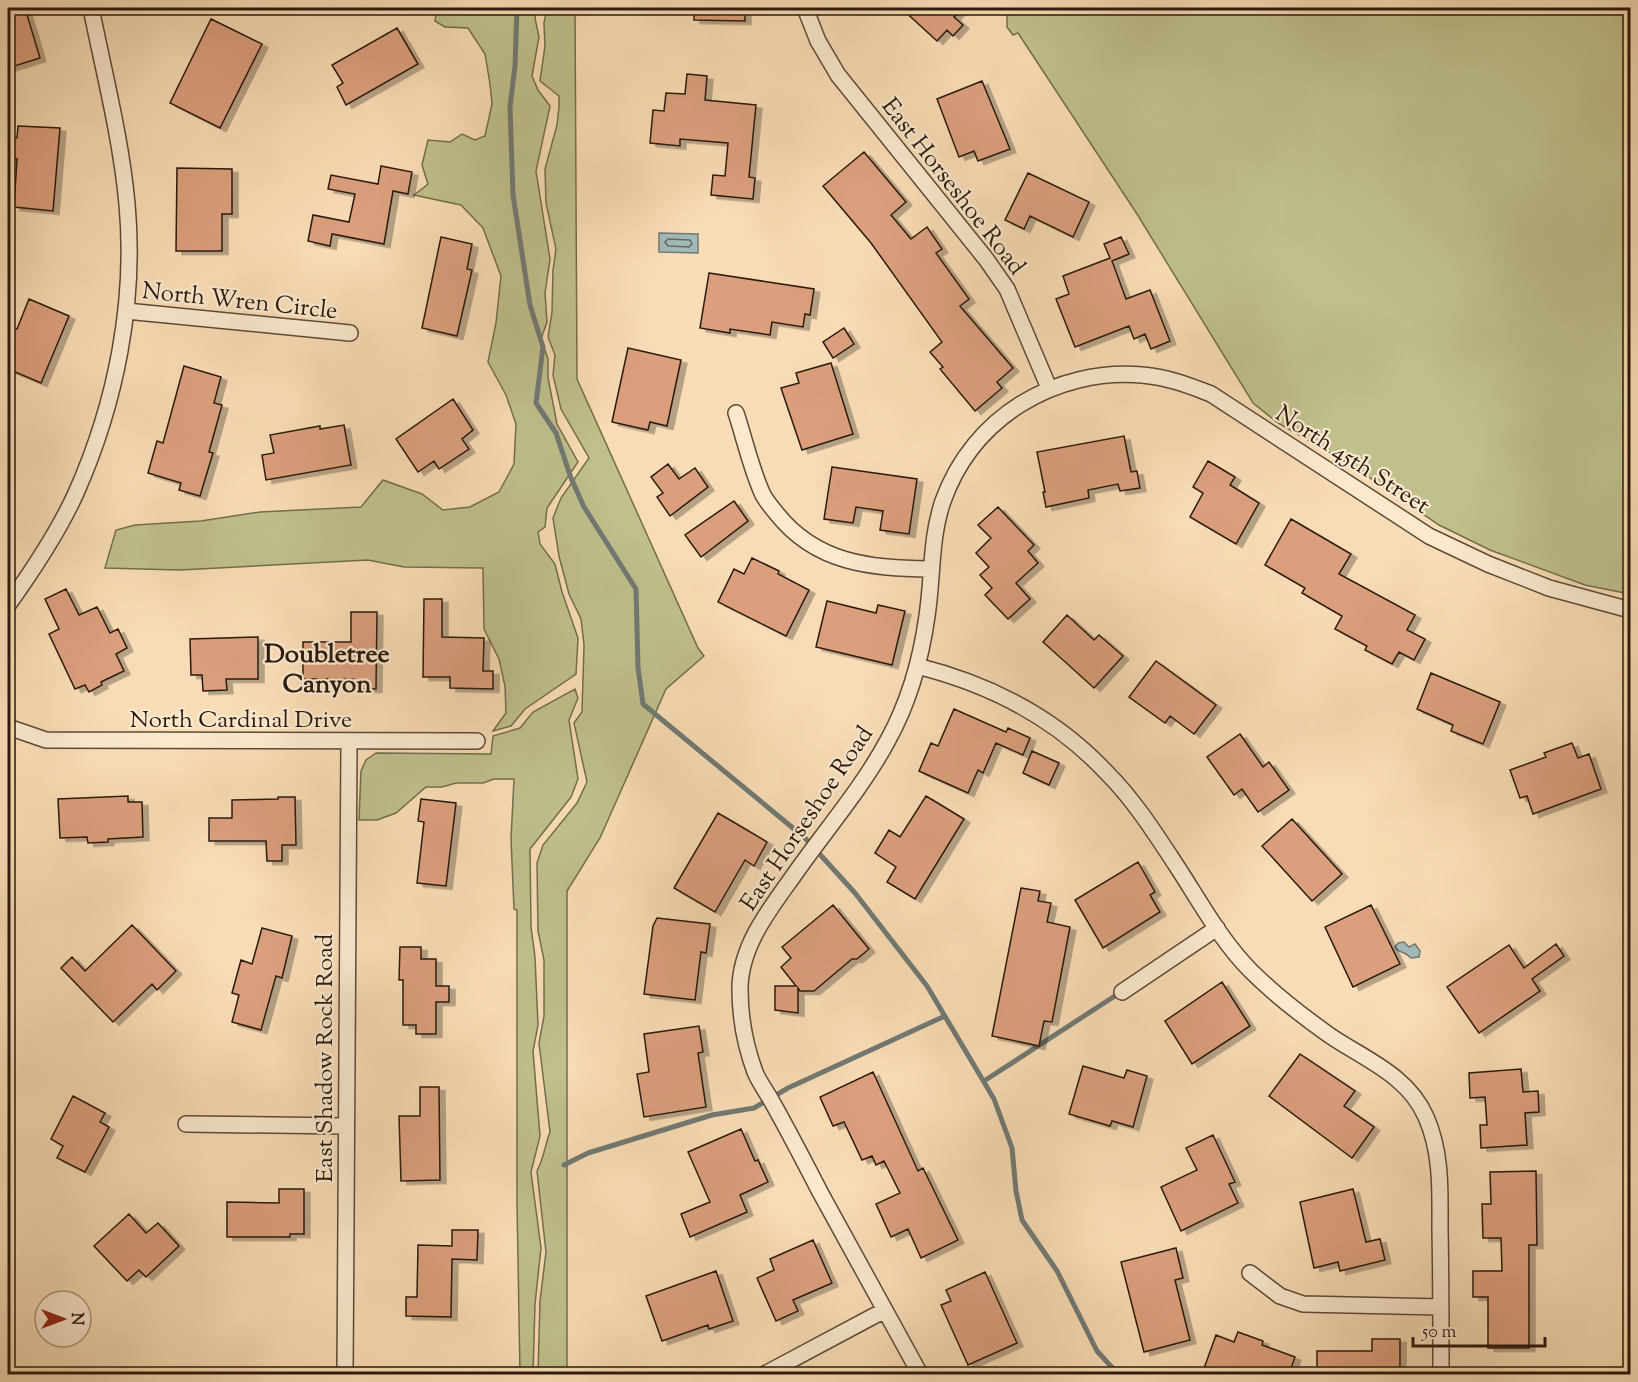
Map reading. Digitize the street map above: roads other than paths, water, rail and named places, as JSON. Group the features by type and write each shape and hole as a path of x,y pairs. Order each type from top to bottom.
{"street":[{"path":"8,605 46,549 76,494 106,411 121,351 129,279 127,206 119,146 91,8"},
{"name":"East Horseshoe Road","path":"805,8 818,41 838,75 980,251 1007,290 1049,388 997,421 964,459 944,499 934,534 928,614 917,666 900,717 871,768 759,925 746,959 740,985 741,1018 756,1075 920,1374"},
{"name":"North Wren Circle","path":"126,311 350,333"},
{"name":"North 45th Street","path":"1049,388 1082,378 1114,374 1144,375 1176,381 1211,394 1430,536 1488,564 1549,588 1630,610"},
{"path":"736,413 753,471 765,498 785,524 803,541 824,552 864,565 930,569"},
{"path":"917,666 985,687 1043,718 1079,745 1108,774 1145,819 1217,928 1249,969 1281,999 1340,1042 1381,1066 1402,1083 1426,1115 1436,1143 1440,1179 1441,1374"},
{"name":"North Cardinal Drive","path":"8,727 46,740 477,741"},
{"name":"East Shadow Rock Road","path":"345,1374 349,742"},
{"path":"1122,992 1217,928"},
{"path":"186,1124 346,1126"},
{"path":"1250,1273 1280,1296 1303,1304 1441,1307"},
{"path":"765,1374 885,1310"}],"water":[{"path":"659,233 698,234 698,253 659,252"},
{"path":"1404,942 1409,947 1415,944 1420,951 1419,957 1411,958 1397,950 1395,947 1398,943"}],"waterway":[{"path":"517,8 515,66 510,107 513,195 530,305 543,347 536,403 556,433 571,478 584,507 636,589 638,668 643,704 805,838 855,893 927,986 994,1099 1012,1148 1016,1191 1022,1220 1057,1271 1097,1351 1118,1374"},
{"path":"984,1081 1121,992"},
{"path":"564,1165 588,1153 712,1115 754,1108 788,1088 945,1016"}],"district":[{"name":"Doubletree Canyon","path":"327,668"}]}
